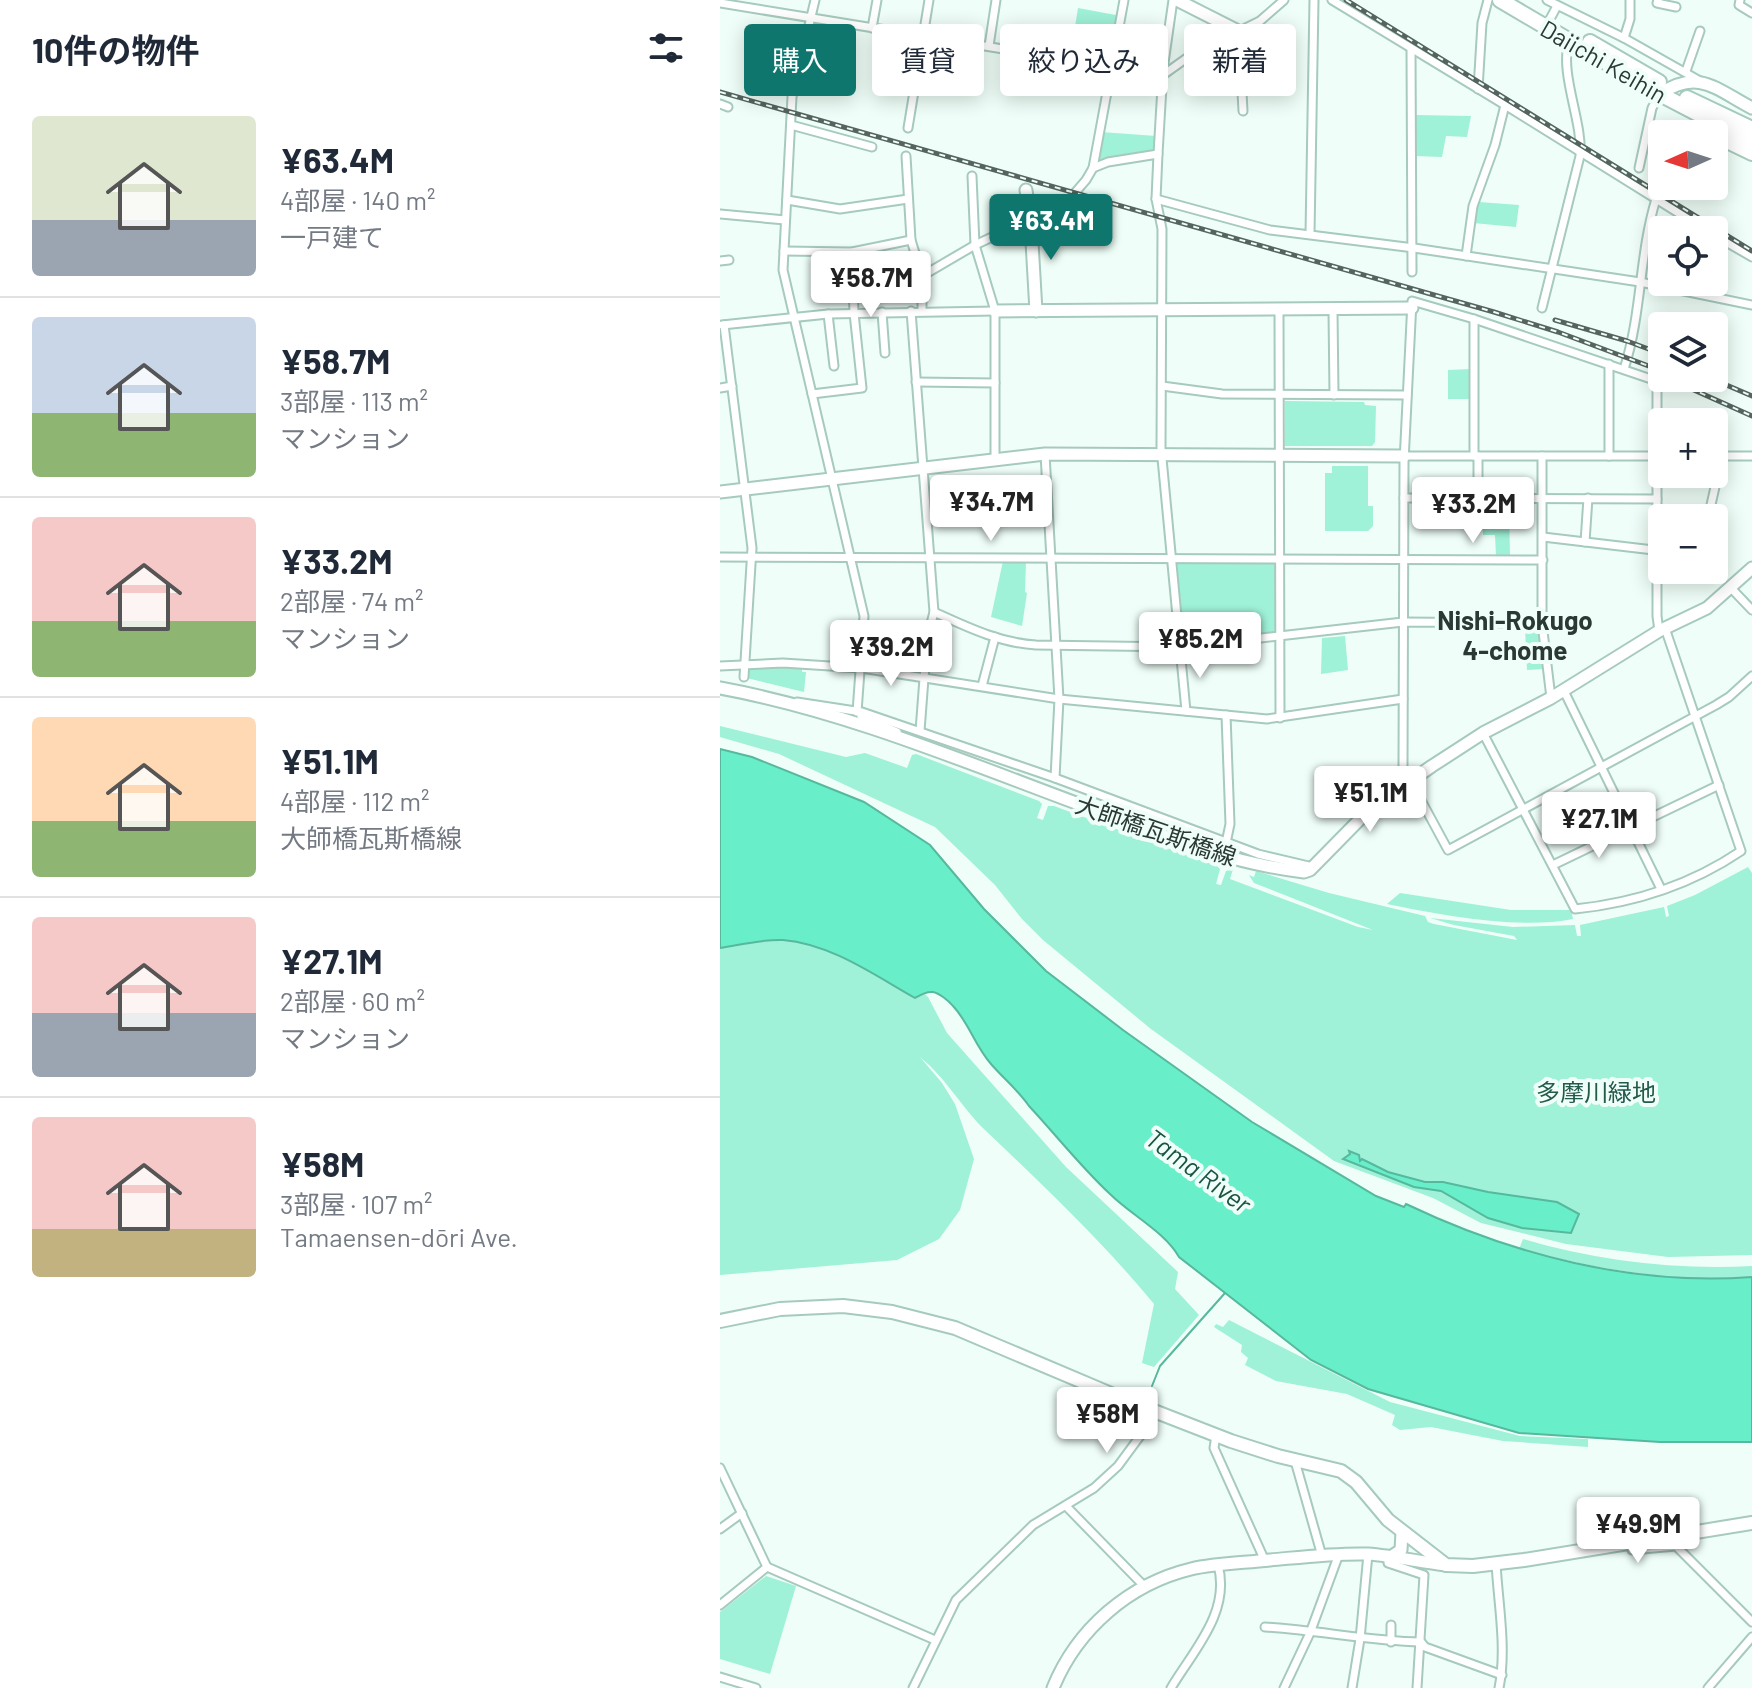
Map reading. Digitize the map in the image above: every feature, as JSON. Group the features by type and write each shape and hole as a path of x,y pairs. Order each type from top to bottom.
{"highway":[{"name":"Daiichi Keihin","path":"1500,0 1752,142"},
{"name":"Daiichi Keihin","path":"1517,0 1558,8 1665,91 1752,127"},
{"path":"1665,91 1675,113 1752,153"}],"main road":[{"path":"720,1321 766,1310 808,1306 854,1307 907,1315 965,1332 1216,1435 1347,1474 1402,1532 1446,1565 1496,1563 1752,1523"}],"street":[{"path":"815,0 794,83 785,220 785,284 864,616 857,712 901,733 902,740"},
{"path":"873,24 877,0"},
{"path":"925,24 929,0"},
{"path":"989,46 996,0"},
{"path":"1119,24 1124,0"},
{"path":"1168,44 1175,0 1220,24"},
{"path":"1253,24 1284,0"},
{"path":"1310,234 1314,0"},
{"path":"1332,0 1648,194"},
{"path":"1478,89 1482,23 1488,0"},
{"path":"1547,0 1624,38 1751,108 1747,116 1752,127"},
{"path":"1624,38 1630,19 1630,0"},
{"path":"1658,0 1657,3 1676,7"},
{"path":"1740,0 1739,5 1752,13"},
{"path":"720,3 872,28"},
{"path":"1686,71 1700,31"},
{"path":"1542,308 1581,152 1582,138 1573,107 1567,51 1569,41"},
{"path":"984,45 1000,48"},
{"path":"1411,49 1412,272"},
{"path":"1639,168 1653,103 1665,91 1692,80 1700,81"},
{"path":"908,128 913,96"},
{"path":"922,276 975,245 1067,202 1093,168 1106,96"},
{"path":"1162,96 1156,199 1162,229 1162,455 1186,711"},
{"path":"1242,96 1243,111"},
{"path":"1466,256 1473,206 1495,145 1505,105"},
{"path":"791,125 872,147"},
{"path":"1093,168 1108,162 1158,154"},
{"path":"906,156 911,240 922,276 922,311"},
{"path":"972,176 975,245 995,311 995,460"},
{"path":"1026,190 1036,311"},
{"path":"787,200 840,209 908,199"},
{"path":"1156,199 1270,230 1640,282 1752,305"},
{"path":"1624,369 1634,339 1640,282 1656,200"},
{"path":"1658,200 1683,216"},
{"path":"720,214 785,220"},
{"path":"784,251 852,252 911,240"},
{"path":"1728,243 1752,257"},
{"path":"812,394 862,388 854,313 852,252"},
{"path":"1658,408 1657,381 1412,301 1404,456 1403,767 1448,850 1729,697 1752,676"},
{"path":"744,677 752,557 722,325 828,314 911,311 1412,308"},
{"path":"1279,310 1280,718"},
{"path":"1333,310 1334,395"},
{"path":"911,311 934,612 927,639 920,731"},
{"path":"882,312 885,353"},
{"path":"828,314 834,366"},
{"path":"1474,319 1478,498"},
{"path":"1609,364 1609,456"},
{"path":"916,382 995,383"},
{"path":"720,388 732,386"},
{"path":"1162,386 1222,394 1407,395"},
{"path":"720,492 1045,454 1648,456"},
{"path":"1045,454 1059,699 1055,778"},
{"path":"1542,456 1542,623 1551,698"},
{"path":"1728,456 1752,456"},
{"path":"1657,504 1658,488"},
{"path":"1404,498 1657,499"},
{"path":"1585,542 1588,498"},
{"path":"1543,537 1648,549"},
{"path":"720,557 1543,560"},
{"path":"793,706 795,702 805,702 857,712 920,731 1226,843 1281,861 1313,867 1369,810 1410,781 1483,733 1564,691 1662,629 1707,608 1752,568"},
{"path":"1483,733 1575,909 1613,903 1691,880 1741,851 1662,629 1657,625 1658,584"},
{"path":"1731,588 1752,610"},
{"path":"934,612 1016,644 1182,647 1403,622 1542,623"},
{"path":"982,686 995,637"},
{"path":"720,666 783,663 861,668 1059,699 1267,719 1403,699"},
{"name":"大師橋瓦斯橋線","path":"720,688 793,706 902,740 1221,856 1304,872 1313,867"},
{"path":"1564,691 1661,889"},
{"path":"1226,715 1230,824 1226,843"},
{"path":"1553,865 1719,785"},
{"path":"913,1688 956,1600 1033,1525 1094,1488 1118,1466 1157,1413"},
{"path":"1216,1435 1214,1448 1265,1561"},
{"path":"1295,1461 1322,1556"},
{"path":"720,1468 767,1567 935,1640"},
{"path":"1066,1506 1145,1587"},
{"path":"720,1529 742,1513"},
{"path":"1402,1532 1401,1550 1390,1556 1388,1563 1424,1575 1417,1688"},
{"path":"1629,1541 1632,1550 1676,1546 1751,1618"},
{"path":"1284,1688 1310,1633 1339,1554"},
{"path":"1053,1688 1068,1659 1094,1625 1112,1608 1145,1587 1191,1569 1339,1554 1390,1556 1446,1565"},
{"path":"1352,1688 1368,1554"},
{"path":"1496,1563 1502,1675 1499,1688"},
{"path":"1171,1688 1213,1624 1223,1581 1218,1565"},
{"path":"720,1605 767,1567"},
{"path":"1391,1625 1391,1642"},
{"path":"1265,1627 1391,1642 1421,1642"},
{"path":"1708,1688 1752,1637"},
{"path":"1421,1642 1425,1647 1502,1675"},
{"path":"720,1677 756,1688"}],"green space":[{"path":"1078,8 1121,16 1119,24 1075,24"},
{"path":"1415,115 1471,116 1467,137 1446,136 1442,157 1415,156"},
{"path":"1101,132 1156,136 1152,153 1094,164"},
{"path":"1479,202 1519,205 1516,227 1473,223 1475,205"},
{"path":"1471,369 1471,399 1448,399 1448,370"},
{"path":"1285,401 1364,402 1365,405 1376,406 1375,442 1372,446 1285,446"},
{"path":"1332,466 1368,466 1368,506 1373,506 1373,526 1368,531 1325,531 1325,473 1332,473"},
{"path":"1509,509 1510,556 1496,556 1495,535 1483,535 1482,510"},
{"path":"1003,561 1026,562 1027,593 1022,626 991,617"},
{"path":"1179,562 1275,563 1276,630 1273,633 1187,643 1184,640"},
{"path":"1525,628 1540,629 1544,669 1527,670"},
{"path":"1345,636 1348,670 1321,674 1322,638"},
{"path":"802,666 802,672 806,672 804,692 747,678 748,667"},
{"name":"多摩川緑地","path":"720,726 846,757 865,753 907,768 912,755 916,754 1039,801 1042,804 1037,818 1043,820 1048,806 1054,806 1217,866 1220,869 1216,884 1221,885 1226,871 1233,869 1230,879 1373,930 1254,883 1249,875 1254,877 1256,871 1329,893 1425,916 1428,922 1434,924 1517,940 1514,936 1430,918 1513,927 1575,925 1577,936 1581,936 1580,925 1664,907 1666,917 1669,916 1667,906 1748,867 1752,873 1752,1255 1668,1257 1566,1244 1481,1223 1433,1198 1334,1161 1151,1029 1043,940 995,885 935,827 779,754 720,737"},
{"path":"720,879 883,955 928,997 947,1033 1066,1167 1178,1272 1175,1289 1199,1315 1154,1367 1142,1363 1154,1304 1093,1236 976,1121 920,1057 955,1104 974,1159 960,1210 939,1239 897,1260 720,1275"},
{"path":"1400,893 1511,910 1571,910 1573,919 1505,922 1387,904"},
{"path":"1523,1239 1579,1253 1636,1262 1694,1267 1752,1266 1752,1277 1693,1278 1634,1273 1519,1249"},
{"path":"1229,1320 1390,1402 1520,1436 1588,1439 1588,1447 1503,1441 1431,1427 1400,1430 1392,1425 1395,1415 1347,1394 1276,1381 1245,1365 1248,1358 1241,1352 1242,1345 1214,1327 1216,1324 1223,1327"},
{"path":"766,1576 796,1586 770,1674 720,1659 720,1612"}],"water":[{"name":"Tama River","path":"720,749 752,757 864,802 930,845 984,909 1046,971 1252,1122 1376,1196 1404,1207 1406,1204 1488,1238 1574,1263 1663,1277 1752,1277 1752,1442 1660,1442 1519,1433 1368,1389 1311,1360 1179,1257 1157,1232 1099,1184 991,1064 959,1013 944,998 930,992 915,998 852,962 801,943 767,940 720,948"},
{"path":"1349,1151 1359,1155 1360,1161 1362,1159 1388,1172 1425,1182 1443,1182 1557,1202 1579,1214 1571,1233 1522,1228 1488,1218 1441,1191 1414,1187 1343,1159 1350,1154"}],"waterway":[{"path":"1152,1386 1160,1366 1225,1293"}],"railway":[{"path":"1346,0 1752,251"},
{"path":"720,92 1494,312 1648,366"},
{"path":"1555,320 1648,349"},
{"path":"1728,386 1752,396"},
{"path":"1698,392 1752,416"}],"district":[{"name":"Nishi-Rokugo 4-chome","path":"1515,634"}]}
